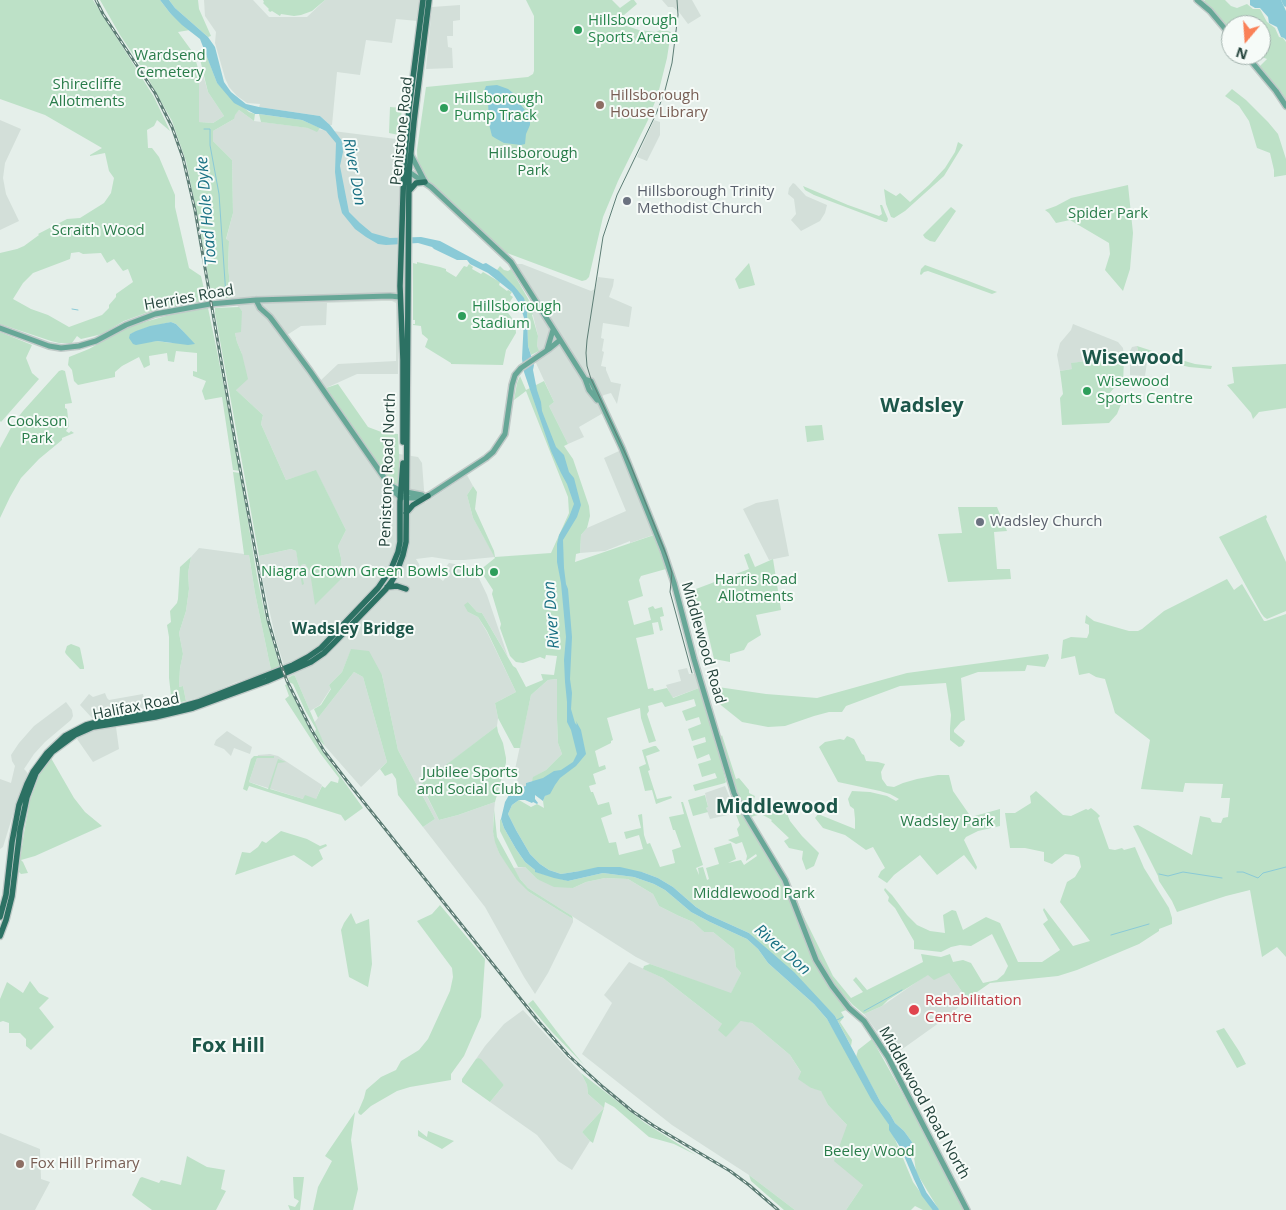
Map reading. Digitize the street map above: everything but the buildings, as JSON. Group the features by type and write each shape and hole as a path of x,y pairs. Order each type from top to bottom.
{"highway":[{"name":"Penistone Road","path":"405,236 402,202 406,128 423,0"},
{"name":"Penistone Road","path":"405,236 414,121 429,0"},
{"path":"413,80 420,73"},
{"path":"404,166 409,172"},
{"path":"409,191 416,183 425,182"},
{"path":"402,202 409,204"},
{"name":"Penistone Road North","path":"271,677 317,654 335,642 387,587 402,560 405,548 406,513 403,467 404,360 400,286 405,236"},
{"name":"Penistone Road North","path":"317,654 393,575 400,542 404,494 408,286 408,265 405,251"},
{"path":"400,297 405,294 408,286"},
{"path":"406,513 413,505 429,495"},
{"path":"387,587 397,586 406,589"},
{"name":"Halifax Road","path":"0,917 27,797 36,773 52,752 66,741 92,727 130,722 178,712 208,703 232,690 271,677"},
{"name":"Halifax Road","path":"0,936 12,896 12,857"}],"main road":[{"path":"1197,0 1221,24"},
{"path":"1254,65 1286,106"},
{"path":"411,155 416,168 425,182"},
{"path":"409,172 425,182"},
{"name":"Middlewood Road","path":"425,182 514,267 560,340 588,380 594,397 602,406 631,469 664,550 734,793 745,815 780,871 796,908"},
{"path":"390,296 400,286"},
{"path":"256,300 400,297"},
{"name":"Herries Road","path":"0,328 49,346 71,347 96,341 126,325 155,314 210,304 256,300 260,308 279,329 393,492 404,494"},
{"path":"546,350 554,330"},
{"path":"404,494 429,495 486,458 501,442 505,434 514,378 517,372 560,340"},
{"name":"Middlewood Road North","path":"796,908 819,965 846,1004 871,1030 888,1057 967,1210"}],"shaded area":[{"path":"204,0 253,0 269,17 307,17 325,0 421,0 418,21 396,19 392,43 366,40 360,75 337,72 332,125 330,125 320,116 259,107 260,104 247,103 237,96 229,87 225,78 215,43 216,32 205,16"},
{"path":"662,0 692,0 701,16 688,24 679,12 673,7 668,7"},
{"path":"460,5 460,20 453,21 453,36 447,36 448,47 452,48 453,68 426,69 432,7"},
{"path":"202,71 208,92 224,116 213,123 199,122 199,72"},
{"path":"239,110 254,121 404,140 397,247 398,374 357,374 326,388 394,484 399,481 399,454 418,457 422,463 425,503 467,475 473,486 467,495 473,518 495,557 464,560 432,557 416,559 422,577 433,573 443,581 449,573 445,568 449,563 471,567 475,570 487,595 508,657 482,613 477,612 468,602 468,612 478,617 487,632 516,692 495,703 498,718 497,726 421,785 439,820 495,802 493,832 499,853 529,892 573,919 548,973 535,994 485,907 423,827 435,819 398,750 382,675 351,650 342,672 329,685 331,688 320,705 310,711 295,676 293,675 288,678 276,640 259,556 291,549 296,551 304,584 301,565 305,564 310,572 342,578 338,546 346,530 316,471 286,480 261,424 263,415 236,390 242,354 235,333 242,311 231,298 228,265 229,241 226,240 233,213 232,160 213,141 213,131 234,119 234,115","holes":["392,301 396,303 396,361 338,364 320,381 287,335 301,326 326,325 327,303"]},
{"path":"0,120 21,129 5,163 3,178 6,194 19,221 0,230"},
{"path":"654,120 660,122 660,135 647,161 637,157"},
{"path":"793,183 806,196 827,205 820,221 801,231 791,220 796,214 794,199 788,194 789,188"},
{"path":"517,264 522,264 591,291 595,289 598,277 614,279 609,297 632,307 629,327 603,323 601,338 604,339 602,351 604,352 601,366 606,367 611,382 621,384 617,404 611,393 599,399 605,412 579,427 584,437 568,444 549,406 554,402 536,363 538,336 532,311 541,303"},
{"path":"1073,324 1118,342 1123,348 1124,356 1072,363 1072,369 1060,371 1057,355 1060,343 1071,330"},
{"path":"1137,346 1138,351 1148,355 1145,376 1130,375 1130,351 1132,347"},
{"path":"621,451 656,534 630,543 630,541 605,551 580,553 581,535 587,528 626,511 604,458"},
{"path":"778,499 789,556 769,560 743,509 756,503"},
{"path":"199,548 249,555 271,670 205,696 186,701 183,686 179,687 183,654 179,633 186,611 189,589 188,573 191,557"},
{"path":"687,668 689,674 695,674 699,688 672,698 666,685 681,681 678,670"},
{"path":"354,672 363,677 387,762 361,787 325,746 314,723"},
{"path":"557,679 558,743 562,754 546,770 534,777 532,781 526,783 526,786 516,788 518,776 514,774 531,695 548,680"},
{"path":"105,693 109,700 143,694 146,708 97,719 92,718 80,705 89,694 93,697"},
{"path":"66,702 72,710 73,716 71,720 45,742 24,769 28,774 18,798 3,847 0,849 0,779 11,783 15,766 11,755 19,743 34,726"},
{"path":"116,727 119,749 93,762 77,739 88,732"},
{"path":"227,731 252,747 250,754 234,748 231,756 224,749 214,745 216,740"},
{"path":"270,754 278,756 322,785 316,799 303,799 249,782 258,755"},
{"path":"725,786 736,813 710,819 706,808 708,807 705,793"},
{"path":"525,867 537,879 573,888 586,882 605,878 628,879 653,894 659,906 693,922 704,932 713,932 734,949 736,967 741,973 731,994 636,957 528,888 513,868"},
{"path":"629,962 663,978 722,1024 726,1036 742,1020 752,1023 790,1055 811,1088 821,1090 828,1105 847,1125 863,1185 846,1210 795,1210 749,1175 672,1125 582,1054 612,1003 604,995"},
{"name":"Rehabilitation Centre","path":"949,973 967,999 950,1015 894,1055 864,1014 882,1006 928,974"},
{"path":"523,1010 581,1073 587,1085 588,1094 604,1108 582,1132 590,1141 572,1170 558,1161 537,1135 490,1102 504,1085 478,1058 476,1059 504,1024"},
{"name":"Fox Hill Primary","path":"0,1133 40,1149 41,1179 50,1182 35,1210 0,1210"}],"green space":[{"path":"0,0 93,0 154,97 170,131 157,120 154,126 147,130 148,148 152,148 159,157 175,195 175,207 189,268 201,276 208,300 154,310 124,321 102,334 81,339 77,336 72,343 51,341 0,324 0,253 24,246 38,234 67,219 80,218 104,203 111,193 114,178 109,171 105,153 90,156 102,148 45,115 0,99","holes":["79,252 83,254 101,253 107,263 114,259 123,271 128,269 133,282 116,294 109,308 102,315 69,327 13,299 23,283 33,273 70,259 71,253"]},
{"name":"Wardsend Cemetery","path":"100,0 160,0 170,13 190,30 178,32 194,54 199,72 199,122 213,123 224,116 208,92 199,55 205,51 217,83 249,112 255,114 254,121 239,110 234,119 213,131 213,141 232,160 233,213 226,239 229,241 228,265 231,298 212,298 186,161 172,121 144,71"},
{"path":"169,0 198,0 199,9 211,36 208,37 175,8"},
{"path":"263,0 325,0 312,11 301,15 281,14 280,16 272,11 270,12 263,3"},
{"name":"Hillsborough Park","path":"526,0 612,0 620,8 634,0 637,4 624,15 620,24 639,30 656,32 662,29 671,32 658,94 603,217 589,277 582,281 507,253 418,174 417,150 426,87 528,77 533,74 534,16"},
{"path":"1205,0 1225,0 1231,6 1237,8 1247,4 1253,9 1260,9 1263,15 1221,15 1221,21 1203,2"},
{"path":"1271,25 1275,28 1279,37 1283,38 1286,42 1286,101 1282,93 1259,67 1261,65 1271,65"},
{"path":"1232,89 1246,100 1278,134 1286,159 1286,175 1274,177 1270,153 1257,148 1249,121 1239,106 1225,96"},
{"path":"390,107 402,108 399,135 389,133"},
{"path":"259,114 302,120 320,128 317,132 308,128 261,122"},
{"path":"958,142 963,145 944,176 905,211 894,218 891,217 886,204 884,189 896,196 900,193 910,202 945,168 955,152"},
{"name":"Spider Park","path":"1128,185 1133,233 1130,269 1123,291 1105,270 1110,254 1109,243 1070,220 1056,223 1045,210 1071,198"},
{"path":"803,186 879,216 882,214 880,205 882,205 888,219 887,222 814,195 805,190"},
{"path":"951,207 956,211 935,242 925,238 923,235"},
{"name":"Hillsborough Stadium","path":"417,262 446,269 446,271 456,277 464,266 467,267 469,264 473,267 472,269 481,274 483,272 500,282 499,285 507,291 512,292 510,295 513,297 505,309 515,322 516,333 506,350 503,365 451,364 425,347 428,339 422,334 421,326 413,325 415,320 413,320 413,263 417,264"},
{"path":"749,263 755,285 739,289 735,279"},
{"path":"925,265 997,292 992,294 928,271 921,275 921,269"},
{"path":"500,266 504,270 508,271 511,269 534,309 532,315 538,336 537,346 539,351 531,355 528,346 527,309 497,270"},
{"path":"239,307 242,311 241,332 235,333 248,379 236,390 263,415 261,424 286,480 316,470 346,530 338,546 342,578 315,605 310,572 305,564 301,565 304,584 302,585 296,551 291,549 259,556 215,313 215,308"},
{"path":"208,308 240,471 233,470 222,397 205,400 202,391 206,381 193,376 193,371 197,372 197,353 176,351 174,362 168,361 167,353 149,356 150,365 144,368 139,357 122,366 115,372 115,377 78,385 74,381 72,370 68,365 69,357 89,349 130,326 177,313","holes":["171,322 176,324 191,341 171,343 146,342 130,334"]},
{"path":"0,332 32,345 26,358 32,373 39,379 1,422 0,421"},
{"path":"1137,346 1195,364 1212,366 1211,369 1189,367 1168,362 1138,351"},
{"name":"Wisewood Sports Centre","path":"1124,356 1123,387 1114,388 1108,395 1104,396 1105,404 1121,404 1117,414 1109,423 1062,425 1060,398 1063,394 1060,371 1072,369 1071,363"},
{"path":"1286,364 1286,408 1259,412 1253,419 1251,413 1227,385 1234,383 1232,367"},
{"name":"Cookson Park","path":"62,370 65,371 72,403 65,404 69,426 66,431 74,433 62,438 21,478 0,518 0,448 13,424 23,411"},
{"name":"Middlewood Park","path":"520,376 526,390 544,381 554,402 549,406 568,444 564,446 573,459 589,506 590,516 587,528 581,535 580,553 576,554 575,562 654,535 666,569 641,576 639,580 643,596 628,601 634,625 651,620 648,608 653,606 655,609 662,607 664,616 660,617 663,630 660,631 658,622 652,623 654,634 636,638 648,689 653,688 654,691 667,688 673,698 699,688 726,782 695,791 693,785 717,778 715,773 702,777 698,764 711,760 709,754 697,759 693,746 706,742 705,737 692,741 688,729 701,724 699,717 686,721 682,711 696,706 694,699 665,707 662,702 648,706 649,711 647,714 656,741 649,743 641,718 640,708 607,718 613,740 611,743 595,751 599,767 605,765 606,769 593,774 596,784 589,786 598,805 609,802 612,814 601,818 609,843 616,842 619,855 643,849 639,835 626,839 624,832 641,828 638,815 642,814 647,844 650,843 660,867 675,863 672,850 681,847 669,817 684,814 681,802 683,802 703,865 696,868 699,875 698,868 703,867 707,880 709,879 706,868 719,864 714,848 731,843 736,859 728,863 741,860 744,865 757,856 756,854 746,861 747,856 742,842 736,844 728,840 739,836 737,829 740,825 733,807 738,807 782,880 793,903 814,960 849,1009 841,1012 844,1017 840,1022 852,1040 851,1046 835,1016 749,933 707,914 673,887 658,878 642,872 580,871 561,874 549,870 530,854 508,814 512,805 519,800 531,807 537,804 544,808 543,801 549,793 532,781 533,777 546,770 562,754 558,743 557,679 548,680 531,695 520,748 514,748 498,718 495,703 516,692 487,631 478,617 468,612 464,605 468,602 477,612 482,613 526,687 543,680 541,674 554,675 557,656 546,655 545,659 540,657 523,663 516,662 510,656 500,628 501,624 492,594 493,590 480,570 495,558 473,518 467,495 473,486 477,492 475,509 495,557 551,553 569,513 568,497 526,391 514,400"},
{"path":"338,384 368,427 384,433 398,434 398,484 394,485 391,482 326,388"},
{"path":"822,425 824,440 807,442 805,426"},
{"path":"233,472 240,473 265,615 280,668 274,671 271,670 249,555 244,555"},
{"path":"958,507 997,507 1007,531 994,532 997,569 1010,569 1011,579 948,582 938,534 962,533"},
{"path":"1266,515 1266,519 1286,562 1286,611 1267,619 1261,613 1219,537"},
{"name":"Harris Road Allotments","path":"749,553 755,567 773,559 781,610 756,615 761,635 748,643 744,650 730,654 730,662 714,659 703,612 699,606 695,607 693,594 696,589 749,569 744,555"},
{"path":"191,557 188,573 189,589 186,611 179,633 183,654 179,687 183,686 186,701 172,704 167,625 171,622 170,611 178,599 180,567"},
{"path":"1227,579 1234,590 1242,584 1264,621 1286,614 1286,957 1277,947 1262,957 1250,890 1177,912 1159,881 1133,826 1138,825 1192,855 1200,816 1210,818 1212,822 1221,823 1223,818 1228,817 1230,798 1221,798 1223,784 1185,783 1183,792 1141,789 1150,740 1115,713 1105,679 1089,673 1079,675 1075,656 1061,659 1063,640 1071,637 1087,638 1089,625 1085,623 1086,615 1094,621 1129,631 1138,631 1164,611"},
{"path":"71,644 80,648 84,669 80,669 66,654 67,646"},
{"path":"351,649 369,651 382,675 398,750 435,819 423,827 398,795 396,779 392,773 385,776 380,769 387,762 363,677 354,672 318,718 314,709 321,705 331,689 329,685 342,672"},
{"path":"1048,654 1049,658 1045,667 1027,665 1025,671 978,672 961,678 965,720 961,722 954,732 965,741 959,747 950,740 951,715 946,683 900,686 846,706 842,712 829,712 785,726 768,727 742,722 717,702 718,687 766,694 817,698 907,673"},
{"path":"293,675 325,746 317,738 316,729 293,684 289,682 288,678"},
{"path":"287,684 323,752 363,808 345,821 341,815 249,786 247,791 243,789 251,759 254,756 274,756 274,758 257,758 249,782 268,789 278,759 286,762 278,763 270,789 303,799 305,795 316,799 322,786 325,788 331,781 338,783 339,778 320,753 285,699 289,696 285,685"},
{"name":"Jubilee Sports and Social Club","path":"497,726 503,743 506,763 495,802 439,820 421,784"},
{"path":"722,735 736,779 739,778 749,790 749,793 755,796 753,802 759,808 782,801 790,821 819,853 814,866 806,870 802,859 803,851 789,848 784,841 789,838 772,820 761,814 751,817 744,804 742,804 737,791 720,738"},
{"name":"Wadsley Park","path":"847,736 854,739 866,761 885,764 881,772 882,779 887,786 894,787 917,779 949,775 953,791 971,817 1000,809 1000,826 978,831 964,840 977,867 976,870 964,855 937,875 920,855 894,875 887,883 878,877 885,868 873,847 866,850 845,835 823,828 815,818 818,814 855,829 854,809 850,806 848,799 852,791 870,792 887,796 896,801 899,799 880,791 838,782 819,747 825,742 844,740"},
{"path":"654,746 660,751 646,756 650,770 648,771 657,799 671,796 672,798 656,804 652,790 645,791 639,767 646,764 642,750"},
{"path":"51,758 74,798 85,812 102,826 35,856 21,860 28,873 21,874 19,872 20,860 30,800 40,773"},
{"path":"1036,791 1063,815 1071,816 1091,808 1100,816 1098,818 1109,849 1122,848 1124,850 1135,847 1144,868 1169,908 1172,924 1159,929 1159,931 1139,944 1077,970 1058,976 990,983 967,999 949,973 934,980 928,975 888,1000 882,1006 864,1014 838,989 819,961 789,884 833,976 851,998 863,992 853,980 856,977 867,990 923,962 921,954 941,957 950,954 953,962 963,960 971,963 983,983 997,980 1004,974 1008,966 992,934 971,946 960,945 941,952 914,949 914,941 895,908 888,901 889,897 884,890 885,888 892,895 917,925 930,931 945,933 943,915 952,910 956,911 963,930 986,917 1000,923 1018,962 1042,962 1060,950 1043,924 1048,920 1043,910 1044,908 1073,946 1090,941 1060,902 1067,882 1075,877 1081,867 1079,857 1065,854 1052,864 1044,861 1044,852 1025,848 1010,848 1005,813 1015,813 1031,803 1030,796"},
{"path":"705,795 708,812 693,816 688,800"},
{"path":"494,809 497,837 520,879 528,888 572,916 573,919 529,892 517,880 499,853 495,842 493,832"},
{"name":"Beeley Wood","path":"501,819 516,849 525,862 536,872 568,881 603,873 634,877 665,890 691,912 747,939 758,949 768,963 814,1004 827,1019 889,1125 913,1182 933,1210 923,1210 915,1206 911,1210 846,1210 863,1185 834,1161 847,1125 828,1105 821,1091 811,1088 798,1079 801,1072 790,1055 752,1023 741,1021 726,1037 718,1030 722,1024 663,978 643,969 644,966 650,964 731,993 741,973 736,967 734,949 713,932 704,932 693,922 659,906 653,894 628,879 605,878 586,882 573,888 554,887 537,879 525,867 518,867 500,831"},
{"path":"281,831 307,839 320,846 326,844 327,846 319,850 323,859 312,867 294,855 235,875 242,852 250,853 262,841 266,843"},
{"path":"440,905 485,959 481,1017 464,1056 451,1074 451,1080 397,1091 371,1106 361,1115 358,1112 366,1090 381,1077 396,1070 401,1061 419,1050 428,1039 450,991 453,977 452,968 417,921 432,914"},
{"path":"351,913 356,924 369,919 372,964 368,987 349,977 341,930"},
{"path":"30,981 39,993 49,998 39,1008 54,1027 31,1050 26,1046 26,1039 20,1033 9,1033 9,1023 0,1022 0,999 7,982 23,993"},
{"path":"533,1000 561,1037 584,1065 528,1004"},
{"path":"1224,1028 1246,1064 1237,1068 1216,1031"},
{"path":"872,1039 924,1132 963,1210 939,1210 916,1172 912,1142 881,1103 856,1057 858,1050"},
{"path":"478,1058 504,1085 490,1102 462,1082 462,1079"},
{"path":"581,1073 645,1123 696,1155 674,1144 649,1137 614,1107 605,1102 604,1108 588,1094 587,1085"},
{"path":"604,1108 593,1143 582,1132"},
{"path":"355,1112 351,1140 358,1189 353,1210 313,1210 318,1187 332,1161 325,1156"},
{"path":"418,1130 427,1137 428,1131 454,1141 442,1149 418,1136"},
{"path":"187,1156 207,1167 225,1170 221,1189 226,1191 216,1210 152,1210 132,1195 142,1177 159,1183 161,1180 181,1185"},
{"path":"749,1175 795,1210 784,1210 751,1181"},
{"path":"293,1177 304,1177 300,1210 290,1210 288,1205 295,1207 299,1201 294,1198"}],"water":[{"path":"160,0 169,0 175,8 208,37 215,47 224,82 231,92 246,104 320,116 330,125 342,141 343,152 340,166 349,212 372,233 390,238 421,237 440,241 499,271 524,298 527,309 528,346 534,365 533,370 542,411 556,447 564,455 569,472 574,478 581,505 577,517 563,540 564,568 568,589 572,637 571,709 575,723 577,725 576,721 581,730 586,754 576,766 560,778 543,801 535,795 537,804 519,800 512,805 508,814 530,854 549,870 561,874 598,867 620,867 642,872 658,878 673,887 707,914 749,933 794,972 835,1016 881,1103 912,1142 914,1150 902,1150 889,1130 889,1125 871,1099 827,1019 814,1004 768,963 758,949 747,939 691,912 665,890 654,884 634,877 603,873 568,881 554,878 535,872 516,849 501,819 505,802 509,795 516,788 526,786 526,783 561,770 573,762 577,754 567,722 564,660 566,637 557,562 559,535 574,504 567,484 551,451 524,372 522,359 524,318 520,305 512,292 488,273 470,264 467,260 457,260 432,247 418,243 378,244 355,229 342,213 335,172 336,143 326,131 302,120 255,114 234,103 217,83 200,39 182,25"},
{"path":"1250,0 1281,0 1286,11 1286,40 1281,37 1277,27 1271,24 1271,15 1266,15 1260,8 1250,5"},
{"path":"497,85 513,93 530,116 530,125 526,134 525,144 504,143 492,136 489,124 488,101 484,91 486,86"},
{"path":"171,322 176,324 195,344 188,345 157,341 136,345 129,338 130,334 136,331"}],"waterway":[{"path":"1284,0 1286,4"},
{"name":"Toad Hole Dyke","path":"204,129 210,129 210,145 219,194 226,296"},
{"path":"72,309 78,310"},
{"path":"1237,872 1243,872 1258,878 1263,873 1286,867"},
{"path":"1159,874 1168,876 1183,872 1222,878"},
{"path":"1111,935 1149,924"},
{"path":"864,1011 902,990"},
{"path":"837,1020 843,1017"},
{"name":"River Don","path":"902,1144 924,1194 936,1210"}],"tram line":[{"path":"677,0 678,15 672,63 664,94 617,195 603,237 586,353 591,379 630,464 667,557 672,573 670,592 692,673"}],"railway":[{"path":"96,0 103,14 155,93 172,127 183,158 195,210 268,620 287,681 311,729 324,751 347,781 539,1022 569,1056 632,1111 730,1171 778,1210"}],"place":[{"name":"Hillsborough Sports Arena","path":"578,30"},
{"name":"Hillsborough House Library","path":"600,105"},
{"name":"Hillsborough Pump Track","path":"444,108"},
{"name":"Hillsborough Trinity Methodist Church","path":"627,201"},
{"name":"Hillsborough Stadium","path":"462,316"},
{"name":"Wisewood Sports Centre","path":"1087,391"},
{"name":"Wadsley Church","path":"980,522"},
{"name":"Niagra Crown Green Bowls Club","path":"494,572"},
{"name":"Rehabilitation Centre","path":"914,1010"},
{"name":"Fox Hill Primary","path":"20,1164"}],"district":[{"name":"Wisewood","path":"1133,358"},
{"name":"Wadsley","path":"922,406"},
{"name":"Wadsley Bridge","path":"353,629"},
{"name":"Middlewood","path":"777,807"},
{"name":"Fox Hill","path":"228,1046"}],"park label":[{"name":"Shirecliffe Allotments","path":"87,94"},
{"name":"Scraith Wood","path":"98,231"}]}
